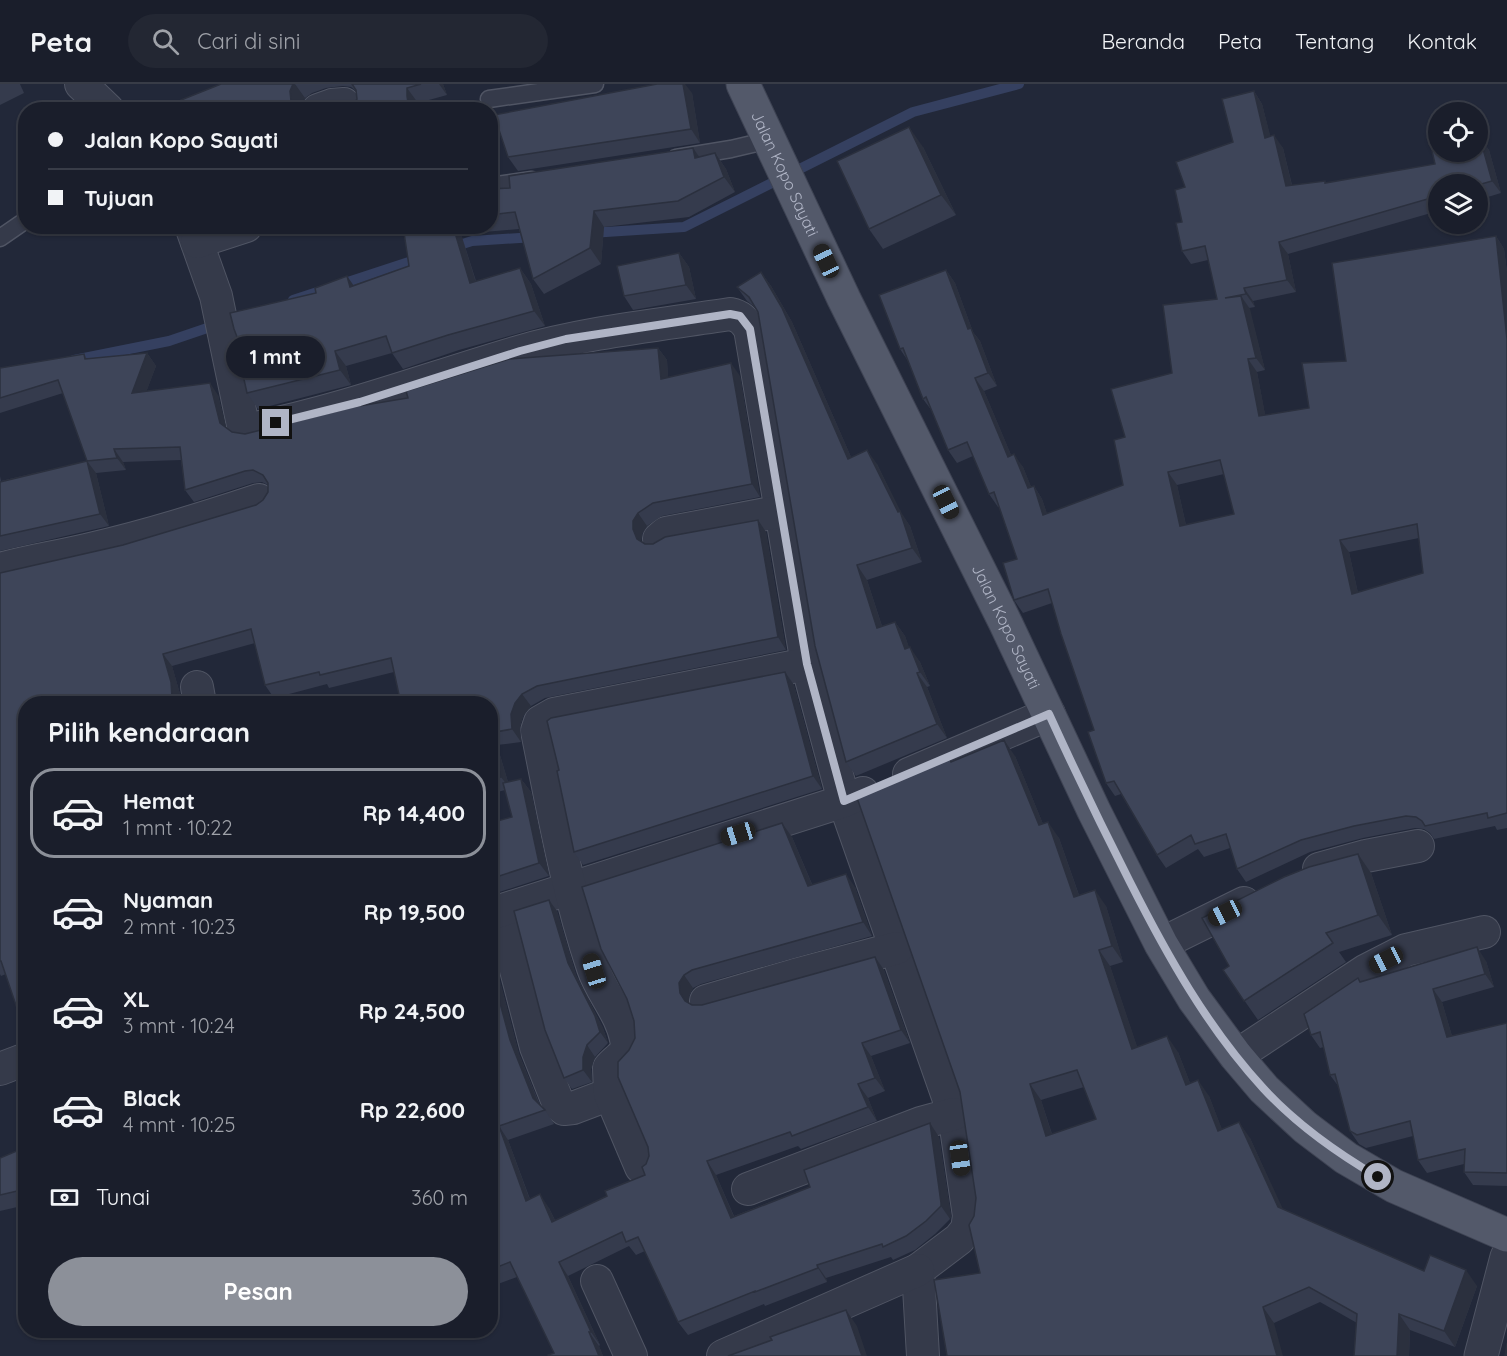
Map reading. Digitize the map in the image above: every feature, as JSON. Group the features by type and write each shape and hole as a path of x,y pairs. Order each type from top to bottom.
{"main road":[{"name":"Jalan Kopo Sayati","path":"743,84 844,299 1001,614 1094,811 1161,944 1194,999 1236,1056 1272,1097 1346,1158 1394,1186 1507,1235"}],"street":[{"path":"81,84 100,102"},
{"path":"194,234 216,296 243,425 250,429 360,402 520,351 566,339 730,314 740,316 750,329 807,664 844,801 954,1114 969,1216 967,1229 959,1239 918,1270 723,1356"},
{"path":"0,569 195,521 259,500"},
{"path":"659,539 666,533 782,511"},
{"path":"642,1167 610,1094 609,1068 622,1057 627,1049 626,1039 594,971 569,888 537,730 540,722 554,714 807,664"},
{"path":"498,912 844,801 1049,714"},
{"path":"1161,944 1317,869 1366,855 1418,846"},
{"path":"498,920 536,1047 559,1105 564,1109 573,1108 610,1094"},
{"path":"1236,1056 1365,971 1406,950 1484,932"},
{"path":"706,1001 897,948"},
{"path":"0,1069 18,1062"},
{"path":"748,1189 921,1123 954,1114"},
{"path":"1481,1356 1507,1257"},
{"path":"918,1270 923,1356"},
{"path":"597,1281 631,1356"}],"lane":[{"path":"489,99 595,84"},
{"path":"662,160 731,150 774,151"},
{"path":"498,185 548,177"},
{"path":"0,238 18,226"}],"building":[{"path":"221,84 293,84 290,91 292,102 182,102 181,100"},
{"path":"352,84 421,84 407,88 408,102 355,102 356,90"},
{"path":"657,84 683,84 691,129 508,157 498,127 498,114"},
{"path":"1254,91 1265,138 1274,135 1286,186 1325,181 1325,183 1435,164 1435,162 1487,162 1492,181 1488,182 1488,174 1428,174 1428,199 1279,242 1287,280 1244,288 1246,294 1225,298 1241,296 1256,358 1248,359 1259,416 1309,408 1302,363 1346,361 1332,263 1496,236 1507,339 1507,813 1488,818 1487,813 1425,826 1416,817 1406,816 1354,826 1301,840 1237,869 1226,834 1195,844 1191,835 1157,855 1114,781 1106,783 1088,732 1094,730 1048,589 1014,600 1003,563 1017,559 994,492 989,494 967,442 948,450 926,397 923,399 903,348 900,349 879,295 946,270 968,329 971,328 988,373 975,378 1008,457 1014,454 1028,488 1034,486 1043,515 1123,485 1114,440 1125,437 1111,389 1172,373 1163,305 1217,299 1205,246 1182,251 1176,223 1182,222 1175,190 1185,187 1176,162 1233,142 1222,99","holes":["1220,460 1234,514 1180,526 1168,472","1417,524 1423,573 1352,594 1340,540"]},
{"path":"909,127 941,195 869,229 837,161"},
{"path":"693,148 695,158 715,153 724,177 678,201 594,211 590,248 533,279 515,212 498,214 498,189 510,188 509,176"},
{"path":"404,234 455,234 470,283 520,268 534,311 392,353 386,336 335,351 340,370 247,393 241,366 247,363 230,313 316,293 315,288 347,276 350,287 409,266"},
{"path":"679,253 686,285 624,296 617,266"},
{"path":"761,272 782,308 848,459 867,450 898,512 900,511 912,548 857,565 877,628 895,622 905,649 910,647 920,672 917,673 937,724 846,762 815,646 758,312 749,297 737,287"},
{"path":"658,348 661,379 731,363 752,484 653,503 638,513 633,521 633,529 637,539 645,544 653,544 665,537 758,520 778,637 537,686 522,694 515,703 511,714 512,729 498,732 498,696 399,696 391,658 265,685 251,629 163,654 171,682 172,696 18,696 18,1011 0,961 0,573 123,545 256,505 268,492 268,483 263,475 253,470 185,490 180,447 114,449 117,458 87,461 58,380 0,398 0,368 84,354 85,359 147,353 132,393 210,383 220,423 232,432 245,434 353,407 408,398 406,391 509,359"},
{"path":"87,461 100,514 0,536 0,482"},
{"path":"785,672 813,776 574,852 557,771 559,770 547,721 551,718"},
{"path":"1004,740 1039,825 1048,822 1074,897 1095,890 1112,946 1099,950 1132,1049 1167,1036 1186,1085 1198,1080 1218,1131 1239,1122 1278,1207 1424,1271 1430,1255 1466,1270 1444,1331 1399,1314 1397,1356 1354,1356 1357,1314 1309,1287 1263,1307 1277,1356 947,1356 934,1280 980,1273 969,1225 974,1216 976,1198 960,1092 856,795 949,756 951,762","holes":["1077,1070 1096,1119 1046,1136 1030,1084"]},
{"path":"521,779 539,863 498,876 498,821 512,817 503,783"},
{"path":"782,823 808,886 846,874 863,922 692,970 684,975 679,983 680,993 685,1001 692,1005 702,1005 875,957 901,1030 862,1043 875,1078 858,1084 868,1107 792,1136 790,1132 707,1161 731,1218 810,1187 804,1170 930,1123 941,1206 906,1236 883,1247 882,1244 817,1265 818,1268 678,1322 638,1237 626,1242 622,1232 559,1262 591,1332 589,1332 599,1356 549,1356 554,1353 510,1262 498,1267 498,996 510,1040 533,1098 545,1110 499,1126 526,1201 540,1194 552,1222 607,1196 605,1191 645,1175 642,1167 649,1156 648,1147 618,1077 618,1062 629,1050 635,1038 634,1021 627,999 601,949 582,887"},
{"path":"1358,854 1378,915 1326,933 1333,943 1244,1001 1223,970 1229,966 1202,918 1284,877 1309,867"},
{"path":"549,900 568,963 595,1016 600,1032 587,1045 583,1057 583,1070 564,1078 545,1030 514,911"},
{"path":"1477,947 1485,974 1433,989 1447,1037 1507,1023 1507,1173 1464,1172 1465,1149 1418,1160 1410,1121 1357,1135 1350,1131 1335,1074 1330,1075 1320,1032 1311,1035 1304,1014 1358,978 1360,982"},
{"path":"18,1150 18,1191 0,1195 0,1158"},
{"path":"846,1310 862,1356 728,1356 772,1340 770,1337"}],"waterway":[{"path":"590,233 684,227 913,112 1019,84"},
{"path":"453,247 472,241 535,237"},
{"path":"293,300 421,258"},
{"path":"74,360 169,341 219,324"}],"route":[{"path":"276,423 360,402 520,351 566,339 730,314 740,316 750,329 807,664 844,801 1049,714 1094,811 1161,944 1194,999 1236,1056 1264,1089 1305,1126 1346,1158 1378,1177"}]}
